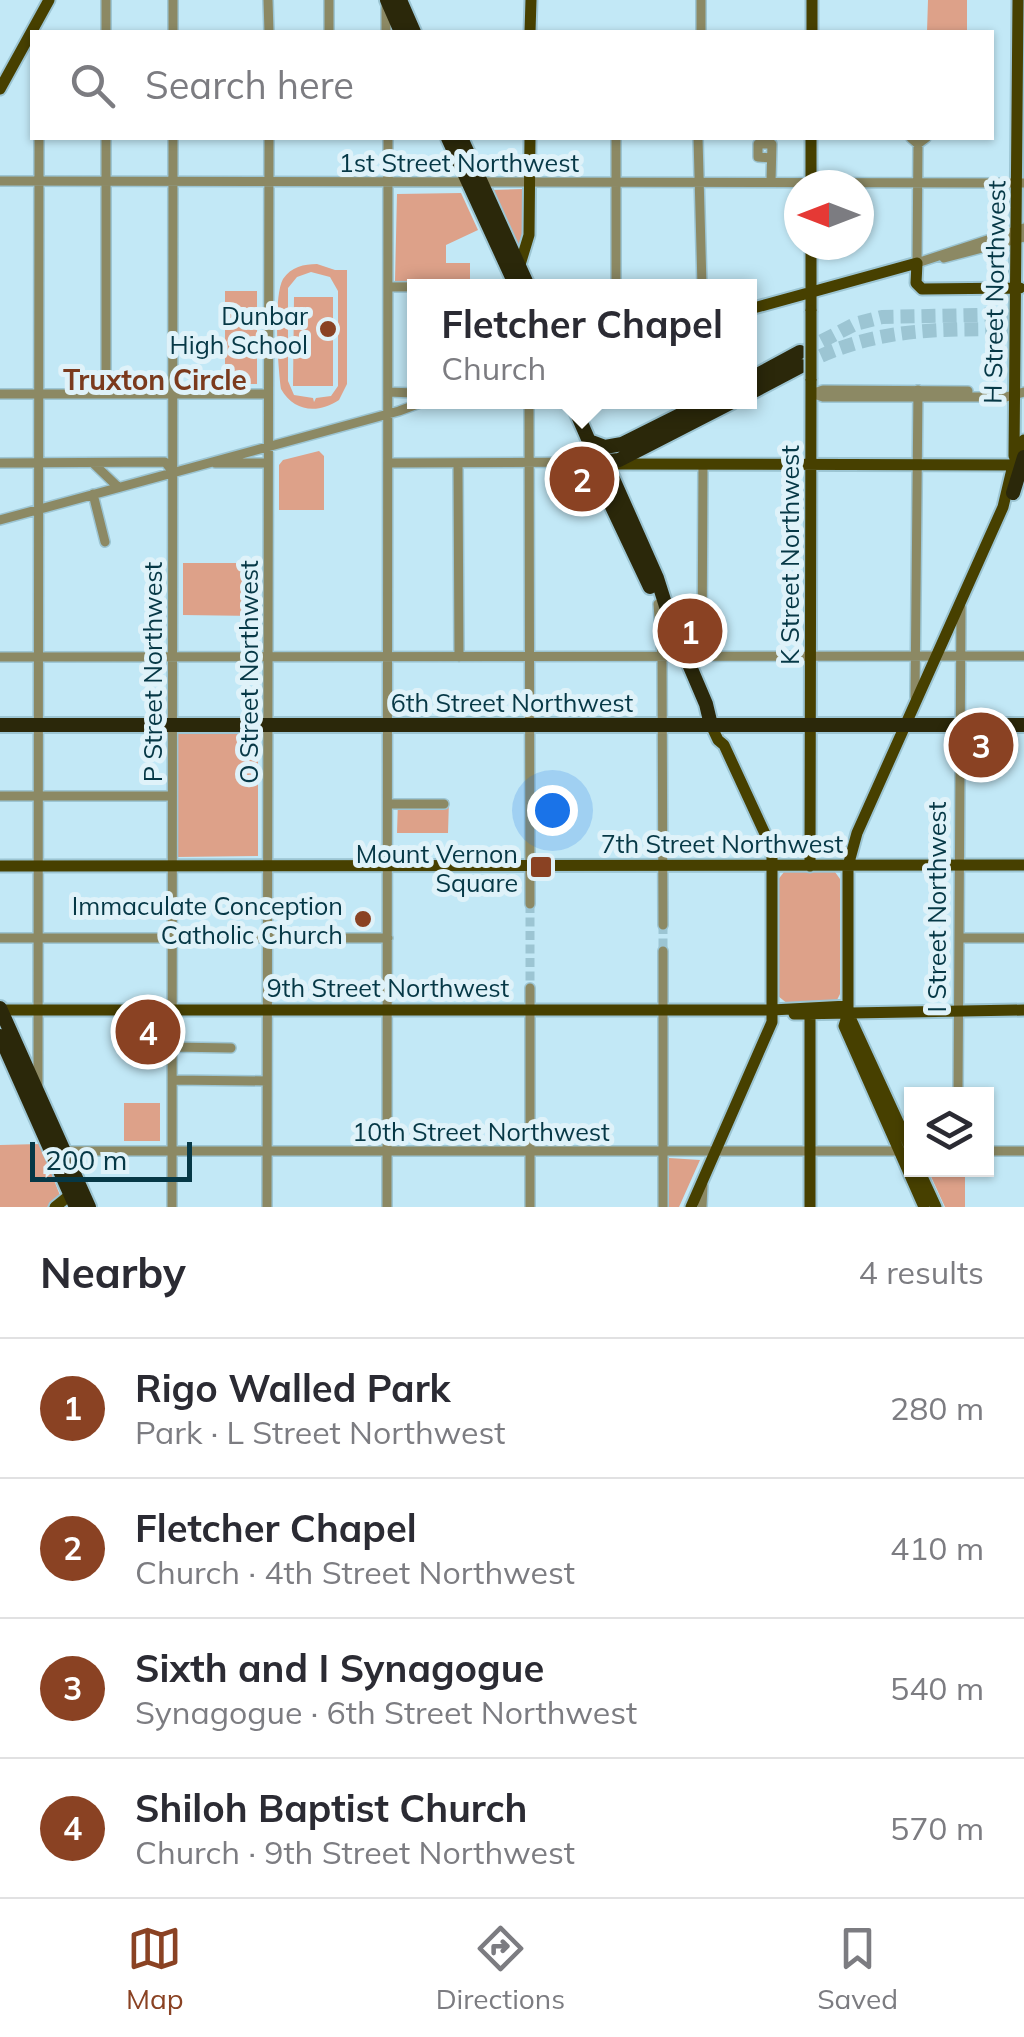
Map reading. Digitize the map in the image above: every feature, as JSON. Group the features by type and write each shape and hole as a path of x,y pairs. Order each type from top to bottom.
{"highway":[{"path":"400,0 413,30"},
{"path":"386,3 401,30"},
{"path":"449,140 525,279"},
{"path":"462,140 513,279"},
{"path":"757,376 801,359 757,387"},
{"path":"575,409 598,462 610,472 706,704 717,715 716,725"},
{"path":"589,441 605,447 618,446 692,409"},
{"path":"598,462 619,460 718,409"},
{"path":"598,462 596,473 665,618 671,622"},
{"path":"1013,493 1021,465"},
{"name":"6th Street Northwest","path":"0,724 1024,725"},
{"path":"0,1009 38,1092 75,1196 89,1207"},
{"path":"0,1036 58,1151"}],"main road":[{"path":"38,0 39,18"},
{"path":"32,30 49,0"},
{"path":"530,0 530,30"},
{"path":"812,0 812,30"},
{"name":"H Street Northwest","path":"1018,0 1021,465"},
{"path":"0,89 30,34"},
{"path":"520,268 529,235 530,140"},
{"path":"811,170 812,140"},
{"name":"K Street Northwest","path":"810,866 811,260"},
{"path":"757,307 917,263 916,283 922,288 1020,288"},
{"path":"904,1143 844,1026 848,1009 848,866 857,832 1021,465 1024,440"},
{"path":"598,462 1021,465"},
{"path":"1002,506 1013,493"},
{"path":"690,1207 770,1028 774,1010 770,844 724,745 725,734 716,725"},
{"name":"7th Street Northwest","path":"0,866 1024,866"},
{"name":"9th Street Northwest","path":"0,1009 1024,1010"},
{"name":"9th Street Northwest","path":"774,1010 810,1014 848,1009"},
{"path":"810,1014 810,1207"},
{"path":"913,1177 924,1207"},
{"path":"922,1177 936,1207"},
{"path":"915,1185 915,1207"},
{"path":"55,1207 75,1196"}],"street":[{"path":"106,0 106,30"},
{"path":"172,0 172,30"},
{"path":"268,0 268,30"},
{"path":"329,0 329,30"},
{"path":"701,0 701,30"},
{"path":"386,3 386,30"},
{"path":"38,30 39,18"},
{"path":"38,140 38,1092"},
{"path":"106,140 106,394"},
{"name":"P Street Northwest","path":"172,140 172,1207"},
{"name":"O Street Northwest","path":"267,1207 268,140"},
{"path":"387,1207 388,140"},
{"path":"616,140 616,279"},
{"path":"698,140 702,279"},
{"path":"919,140 917,263 1021,234"},
{"path":"771,181 772,158"},
{"name":"1st Street Northwest","path":"0,181 784,182"},
{"name":"1st Street Northwest","path":"874,183 1021,182"},
{"path":"388,286 407,286"},
{"path":"388,392 407,393"},
{"path":"811,393 823,398 1018,392"},
{"path":"0,394 268,394"},
{"path":"915,704 918,394"},
{"path":"0,520 407,406"},
{"path":"529,409 530,904"},
{"path":"0,463 165,462 172,472"},
{"path":"208,462 268,463"},
{"path":"388,463 598,462"},
{"path":"92,463 120,487"},
{"path":"458,464 459,657"},
{"path":"702,656 703,464"},
{"path":"93,494 105,542"},
{"name":"I Street Northwest","path":"958,1087 961,600"},
{"path":"658,604 662,656 663,925"},
{"path":"0,657 1024,656"},
{"path":"0,796 172,796"},
{"path":"388,804 444,804"},
{"path":"0,938 388,938"},
{"path":"959,938 1024,938"},
{"path":"663,951 663,1207"},
{"path":"530,988 530,1207"},
{"path":"172,1047 231,1048"},
{"path":"172,1080 267,1080"},
{"name":"10th Street Northwest","path":"58,1151 904,1151"},
{"path":"994,1152 1024,1152"},
{"path":"702,1207 703,1180"}],"shaded area":[{"path":"928,0 967,0 967,30 927,30"},
{"path":"524,189 523,245 519,254 491,190"},
{"path":"461,193 478,230 446,245 446,263 470,263 470,279 395,281 397,194"},
{"path":"317,264 347,270 347,384 339,400 315,409 293,402 281,389 277,332 283,279 294,269","holes":["311,272 330,277 338,291 338,386 331,396 316,398 314,402 313,398 294,395 288,381 288,288 297,277"]},
{"path":"225,291 257,291 257,384 225,384"},
{"path":"294,297 333,297 333,386 293,386"},
{"path":"319,451 324,456 324,510 279,510 279,465 283,460"},
{"path":"183,563 256,563 256,616 183,615"},
{"path":"177,733 258,733 258,856 177,857"},
{"path":"398,800 449,800 448,833 397,833"},
{"path":"784,872 835,872 840,879 840,994 836,1002 788,1004 778,996 777,881"},
{"path":"124,1103 160,1103 160,1141 124,1141"},
{"path":"40,1144 61,1198 47,1207 0,1207 0,1145"},
{"path":"669,1158 700,1160 679,1207 669,1207"},
{"path":"931,1177 965,1177 965,1207 945,1207"}],"tunnel":[{"path":"803,351 855,324 882,317 1024,314"},
{"path":"802,365 884,336 937,330 1024,329"},
{"path":"530,904 530,988"},
{"path":"663,925 663,951"}],"place":[{"name":"Dunbar High School","path":"328,329"},
{"name":"Fletcher Chapel","path":"582,479"},
{"name":"Rigo Walled Park","path":"690,631"},
{"name":"Sixth and I Synagogue","path":"981,745"},
{"name":"Mount Vernon Square","path":"541,867"},
{"name":"Immaculate Conception Catholic Church","path":"363,919"},
{"name":"Shiloh Baptist Church","path":"148,1032"}],"district":[{"name":"Truxton Circle","path":"155,379"}]}
